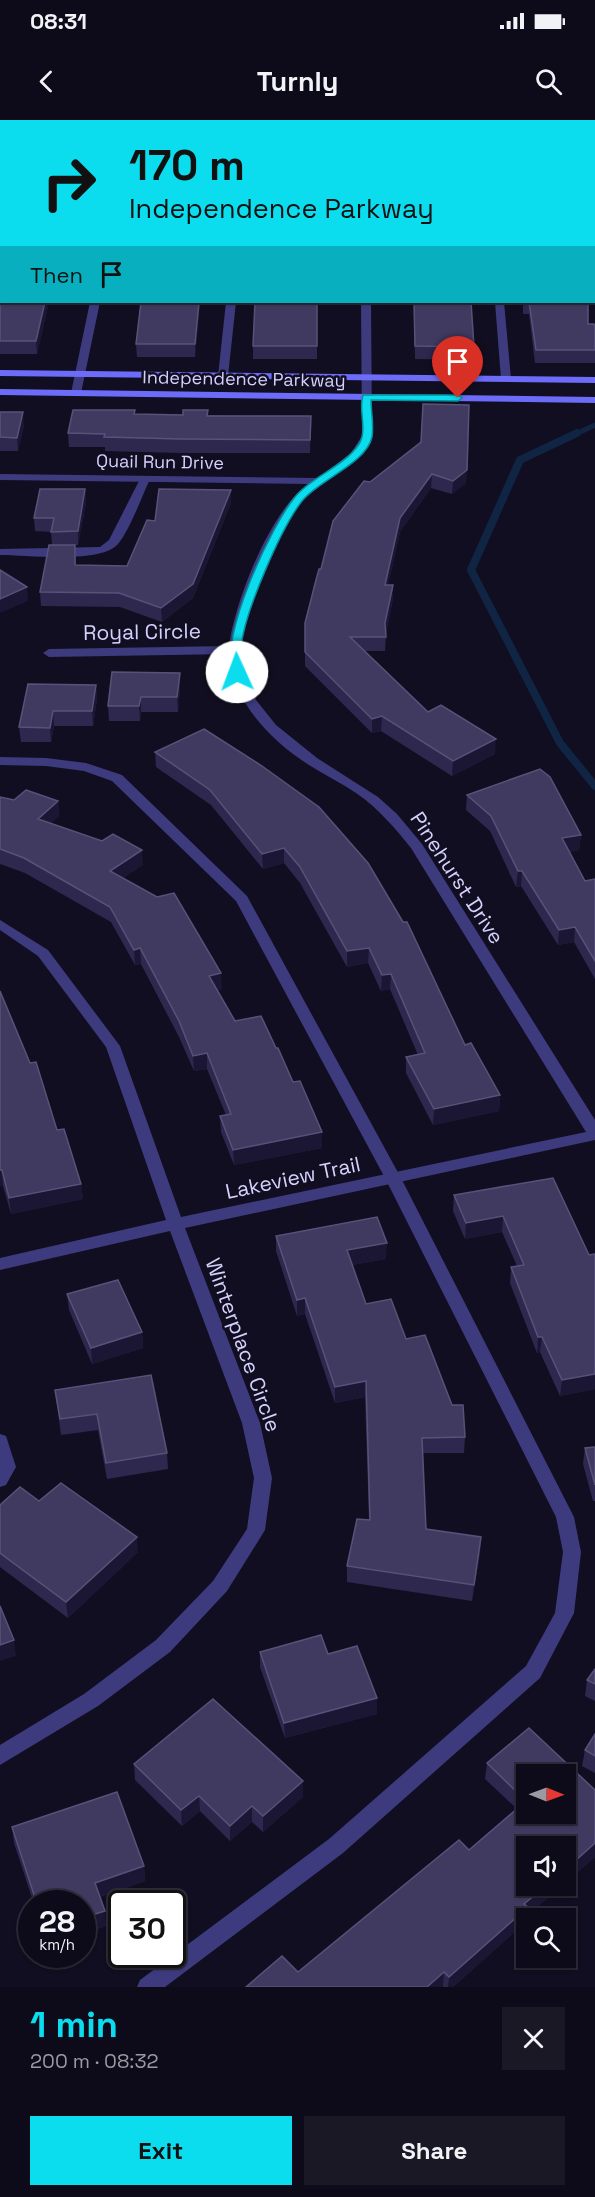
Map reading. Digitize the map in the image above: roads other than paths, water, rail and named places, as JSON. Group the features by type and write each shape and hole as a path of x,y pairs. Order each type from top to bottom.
{"main road":[{"name":"Independence Parkway","path":"0,373 595,380"},
{"name":"Independence Parkway","path":"0,392 595,400"}],"street":[{"path":"76,393 95,303"},
{"path":"223,376 231,303"},
{"name":"Pinehurst Drive","path":"366,303 367,436 363,446 352,458 300,497 277,530 244,609 235,650 237,672 250,701 267,723 289,745 380,804 406,831 595,1134"},
{"path":"499,303 506,379"},
{"name":"Quail Run Drive","path":"0,477 319,481"},
{"path":"0,552 103,550 114,542 145,479"},
{"name":"Royal Circle","path":"48,653 235,650"},
{"path":"0,761 46,762 86,767 117,778 242,899 393,1178 565,1517 572,1552 564,1613 533,1672 336,1846 148,1987"},
{"name":"Winterplace Circle","path":"0,924 42,953 113,1046 175,1224 251,1422 263,1478 256,1530 220,1586 163,1646 91,1700 0,1756"},
{"name":"Lakeview Trail","path":"0,1264 595,1134"},
{"path":"0,1441 7,1467 0,1480"}],"waterway":[{"path":"574,435 595,425"},
{"path":"577,433 520,460 471,570 560,743 595,786"}]}
